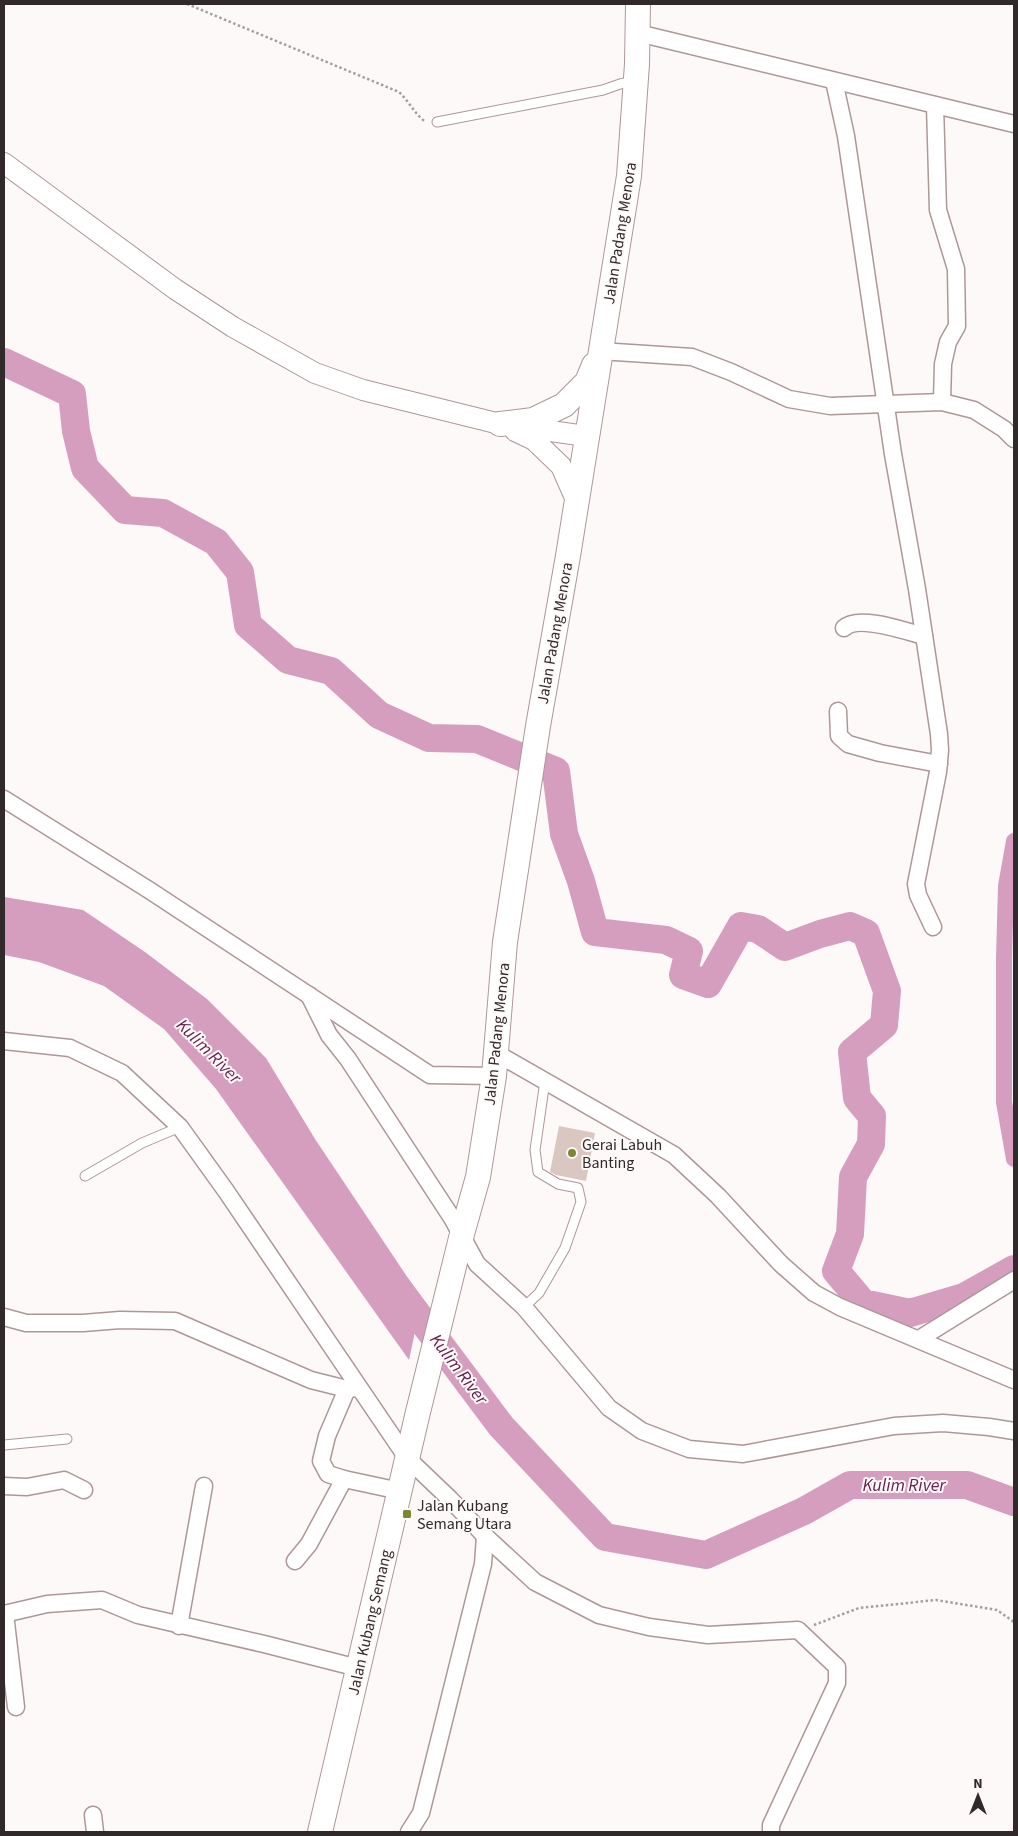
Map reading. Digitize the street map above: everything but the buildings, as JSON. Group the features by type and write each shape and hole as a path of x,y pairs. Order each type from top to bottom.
{"main road":[{"name":"Jalan Padang Menora","path":"418,1412 478,1177 494,1076 506,942 538,726 568,556 629,176 636,81 638,4"},
{"path":"500,424 533,420 564,405 587,382 600,351"},
{"name":"Jalan Kubang Semang","path":"320,1832 418,1412"}],"street":[{"path":"638,33 1014,124"},
{"path":"834,80 846,136 896,472 939,734 939,764 916,884 918,895 933,927"},
{"path":"935,105 938,210 956,269 957,326 948,342 943,364 942,402"},
{"path":"4,163 175,289 233,327 315,373 363,390 500,424 586,436"},
{"path":"600,351 692,357 731,372 789,399 830,406 942,402 974,410 1004,429 1014,439"},
{"path":"500,424 534,440 561,466 576,500"},
{"path":"844,628 847,625 861,622 924,636"},
{"path":"838,711 839,736 848,744 880,753 939,764"},
{"path":"4,799 149,890 430,1075 494,1076"},
{"path":"309,995 330,1035 348,1058 462,1234 477,1264 524,1307 609,1408 642,1431 689,1449 743,1454 894,1426 944,1423 1014,1431"},
{"path":"5,1044 70,1048 122,1073 180,1127 226,1191 353,1388 407,1458 485,1536 535,1582 598,1615 649,1626 708,1635 798,1630 837,1667 837,1683 772,1825 771,1832"},
{"path":"496,1053 674,1155 718,1196 781,1264 814,1294 840,1307 1014,1380"},
{"path":"919,1339 1014,1280"},
{"path":"4,1317 26,1324 83,1324 120,1320 175,1322 311,1380 353,1388"},
{"path":"353,1388 327,1436 321,1461 328,1474 400,1491"},
{"path":"295,1561 309,1544 344,1479"},
{"path":"4,1486 27,1487 64,1480 84,1490"},
{"path":"179,1626 204,1486"},
{"path":"409,1832 420,1813 483,1564 485,1536"},
{"path":"16,1707 4,1614 47,1604 102,1600 138,1615 179,1626 264,1644 358,1668"},
{"path":"93,1815 95,1832"}],"lane":[{"path":"437,122 603,90 636,81"},
{"path":"524,1307 539,1294 565,1248 581,1202 578,1188 558,1184 538,1172 534,1150 545,1081"},
{"path":"86,1176 142,1142 180,1127"},
{"path":"4,1445 67,1439"}],"path":[{"path":"187,4 399,92 407,98 424,122 437,122"},
{"path":"798,1630 860,1608 936,1600 997,1610 1014,1622"}],"water":[{"path":"4,897 83,910 145,952 207,999 266,1058 315,1139 422,1299 409,1360 216,1089 164,1029 104,986 39,962 4,955"}],"waterway":[{"path":"4,362 72,394 76,431 85,468 125,510 163,513 216,542 240,572 248,625 288,660 331,671 379,715 429,738 477,739 556,771 564,834 581,881 595,932 666,940 689,951 683,975 708,984 741,926 758,929 785,947 820,934 850,926 866,933 887,991 884,1025 852,1052 857,1098 872,1116 871,1144 853,1177 850,1234 836,1271 863,1303 910,1313 964,1297 1014,1269"},
{"path":"1014,841 1006,886 1004,957 1004,1102 1014,1159"},
{"name":"Kulim River","path":"397,1287 501,1426 605,1537 706,1555 804,1511 850,1485 967,1485 1014,1502"}],"place":[{"name":"Gerai Labuh Banting","path":"572,1153"},
{"name":"Jalan Kubang Semang Utara","path":"407,1514"}]}
